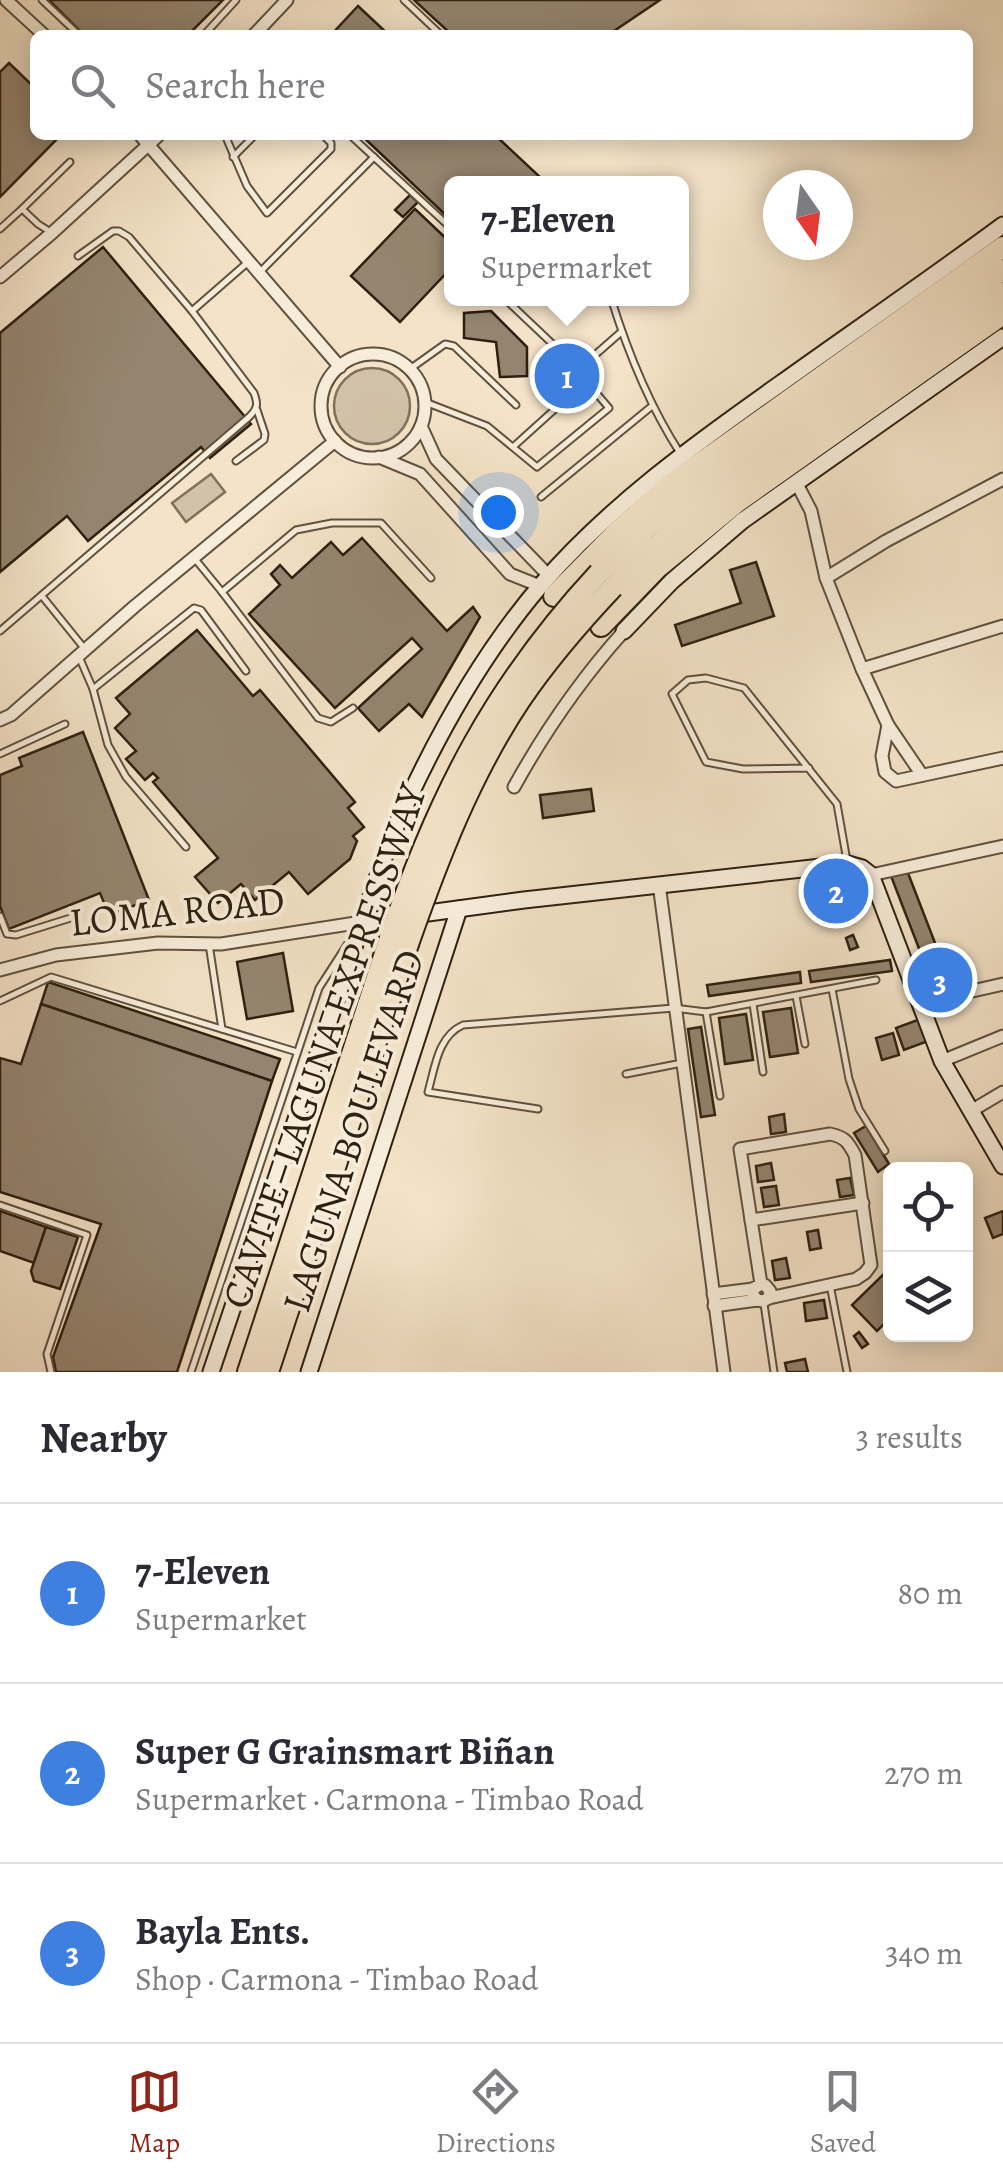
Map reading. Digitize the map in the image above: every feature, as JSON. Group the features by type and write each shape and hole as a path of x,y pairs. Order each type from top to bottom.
{"highway":[{"path":"552,586 680,478 1003,247"},
{"name":"CAVITE–LAGUNA EXPRESSWAY","path":"248,1372 399,941 503,728 546,664 648,527 732,460 1003,270"},
{"name":"CAVITE–LAGUNA EXPRESSWAY","path":"606,580 744,475 1003,293"},
{"path":"612,624 658,568 738,502 1003,314"},
{"name":"CAVITE–LAGUNA EXPRESSWAY","path":"268,1372 399,941"}],"main road":[{"name":"LAGUNA BOULEVARD","path":"211,1372 390,840 442,730 478,672 615,512 681,456 1003,225"},
{"path":"552,586 612,624 644,608 742,521 1003,337"},
{"path":"362,922 659,884 848,864 862,868 871,875 942,1061 1003,1166"},
{"name":"LAGUNA BOULEVARD","path":"308,1372 459,909"}],"street":[{"path":"6,0 39,30"},
{"path":"259,30 287,0"},
{"path":"0,276 52,233 148,140"},
{"path":"152,140 340,366"},
{"path":"379,457 401,450 413,439 421,426 425,402 410,369 399,361 372,354 340,366 326,384 322,418 335,441 355,454 379,457 420,474 510,574 552,586"},
{"path":"421,426 436,458 552,586"},
{"path":"0,720 11,715 193,556 335,441"},
{"path":"826,578 886,541 1003,479"},
{"path":"796,482 810,512 826,578 862,669 888,725 922,775"},
{"path":"514,787 586,676 612,624"},
{"path":"862,669 1003,626"},
{"path":"888,725 882,756 885,772 896,781 1003,758"},
{"path":"871,875 1002,850"},
{"path":"659,884 724,1372"},
{"name":"LOMA ROAD","path":"0,970 56,955 158,943 209,944 362,922"},
{"path":"919,1003 1003,984"},
{"path":"942,1061 1003,1036"},
{"path":"971,1111 1003,1092"},
{"path":"714,1300 762,1293 818,1281 856,1279 865,1273 871,1264 863,1202 855,1155 842,1137 830,1134 740,1149 762,1293"},
{"path":"752,1220 863,1202"}],"lane":[{"path":"42,0 74,30"},
{"path":"209,30 236,0"},
{"path":"404,0 436,30"},
{"path":"226,140 247,186 266,213 331,148 328,140"},
{"path":"233,157 250,140"},
{"path":"355,140 444,222"},
{"path":"260,273 374,157"},
{"path":"0,229 70,162"},
{"path":"22,209 52,233"},
{"path":"78,256 104,236 120,231 192,310 254,393 258,404 264,440 236,461"},
{"path":"192,310 250,261"},
{"path":"512,306 579,369 621,332"},
{"path":"613,306 652,406 681,456"},
{"path":"410,369 446,344 454,346 516,405"},
{"path":"425,402 487,426 536,466 609,408 586,381 513,447"},
{"path":"541,497 652,406"},
{"path":"0,631 257,410"},
{"path":"222,592 296,530 332,523 381,523 431,578"},
{"path":"193,556 318,718 331,722 353,708"},
{"path":"42,596 82,653 108,745 126,777 186,846"},
{"path":"93,688 194,608 200,610 246,671"},
{"path":"809,768 743,769 706,762 672,694 688,680 706,678 744,688 809,768 837,804 848,864"},
{"path":"0,754 66,724"},
{"path":"0,916 8,934 16,935 78,916"},
{"path":"191,1372 319,988 362,922"},
{"path":"209,944 222,1029"},
{"path":"0,1001 51,977 297,1052"},
{"path":"538,1109 428,1092 444,1040 452,1030 464,1025 674,1008 706,1012 876,980"},
{"path":"832,988 858,1109 886,1151"},
{"path":"796,996 805,1044"},
{"path":"753,1004 762,1072"},
{"path":"706,1012 720,1096"},
{"path":"626,1074 682,1063"},
{"path":"0,1205 87,1235 47,1354 51,1372"},
{"path":"832,1283 847,1372"},
{"path":"762,1293 774,1372"}],"shaded area":[{"path":"372,368 399,379 410,406 399,433 372,444 345,433 334,406 345,379"},
{"path":"211,474 225,492 186,522 172,503"}],"building":[{"path":"49,0 223,0 193,30 79,30"},
{"path":"414,0 660,0 615,30 447,30"},
{"path":"358,6 384,30 336,30"},
{"path":"9,63 30,83 30,140 56,140 0,197 0,72"},
{"path":"366,140 500,140 539,176 444,176 444,213"},
{"path":"410,195 418,202 403,217 395,210"},
{"path":"415,209 444,236 444,275 400,322 351,276"},
{"path":"103,247 251,424 210,458 201,447 88,541 67,516 0,572 0,333"},
{"path":"491,311 527,347 527,376 500,377 496,342 464,338 464,313"},
{"path":"551,356 572,378 555,395 544,385 549,379 538,370"},
{"path":"362,538 447,631 473,607 480,617 422,717 409,704 379,731 358,708 422,649 412,638 335,708 249,614 280,585 271,574 280,565 292,578 331,542 343,555"},
{"path":"756,562 774,616 682,646 675,625 741,603 730,570"},
{"path":"197,630 253,696 260,690 355,802 348,808 364,827 353,836 357,841 350,859 308,894 289,872 255,900 241,884 218,903 195,877 218,858 153,782 158,778 153,773 145,780 126,759 136,751 115,728 130,714 116,698"},
{"path":"83,732 149,900 109,915 100,893 9,929 0,906 0,775 22,766 19,758"},
{"path":"591,789 594,811 543,818 540,795"},
{"path":"908,873 952,987 935,990 891,876"},
{"path":"853,935 858,947 850,950 846,938"},
{"path":"283,953 293,1011 247,1019 237,962"},
{"path":"890,960 892,971 811,982 809,971"},
{"path":"800,972 801,983 709,996 707,985"},
{"path":"48,982 280,1059 272,1081 41,1004"},
{"path":"41,1004 272,1081 177,1372 56,1372 53,1357 101,1224 0,1192 0,1058 21,1064"},
{"path":"791,1008 798,1053 770,1057 763,1012"},
{"path":"746,1014 753,1060 725,1064 719,1018"},
{"path":"920,1019 928,1041 904,1050 896,1028"},
{"path":"701,1027 715,1115 701,1117 688,1029"},
{"path":"893,1033 899,1055 882,1060 876,1038"},
{"path":"784,1114 786,1132 771,1134 769,1117"},
{"path":"866,1126 888,1162 883,1162 878,1172 854,1133"},
{"path":"771,1163 774,1180 758,1182 756,1166"},
{"path":"850,1178 854,1195 840,1197 837,1180"},
{"path":"776,1186 779,1205 764,1207 761,1188"},
{"path":"0,1211 46,1227 34,1263 0,1251"},
{"path":"1003,1211 1003,1234 993,1238 985,1218"},
{"path":"46,1227 78,1237 60,1289 34,1281 31,1271"},
{"path":"818,1230 821,1248 810,1250 807,1232"},
{"path":"786,1258 790,1278 775,1280 772,1261"},
{"path":"883,1275 883,1325 877,1331 852,1305"},
{"path":"824,1300 827,1318 806,1321 804,1303"},
{"path":"859,1332 868,1344 862,1348 854,1336"},
{"path":"805,1359 808,1372 787,1372 785,1363"}],"place":[{"name":"7-Eleven","path":"567,376"},
{"name":"Super G Grainsmart Biñan","path":"836,891"},
{"name":"Bayla Ents.","path":"940,980"}]}
